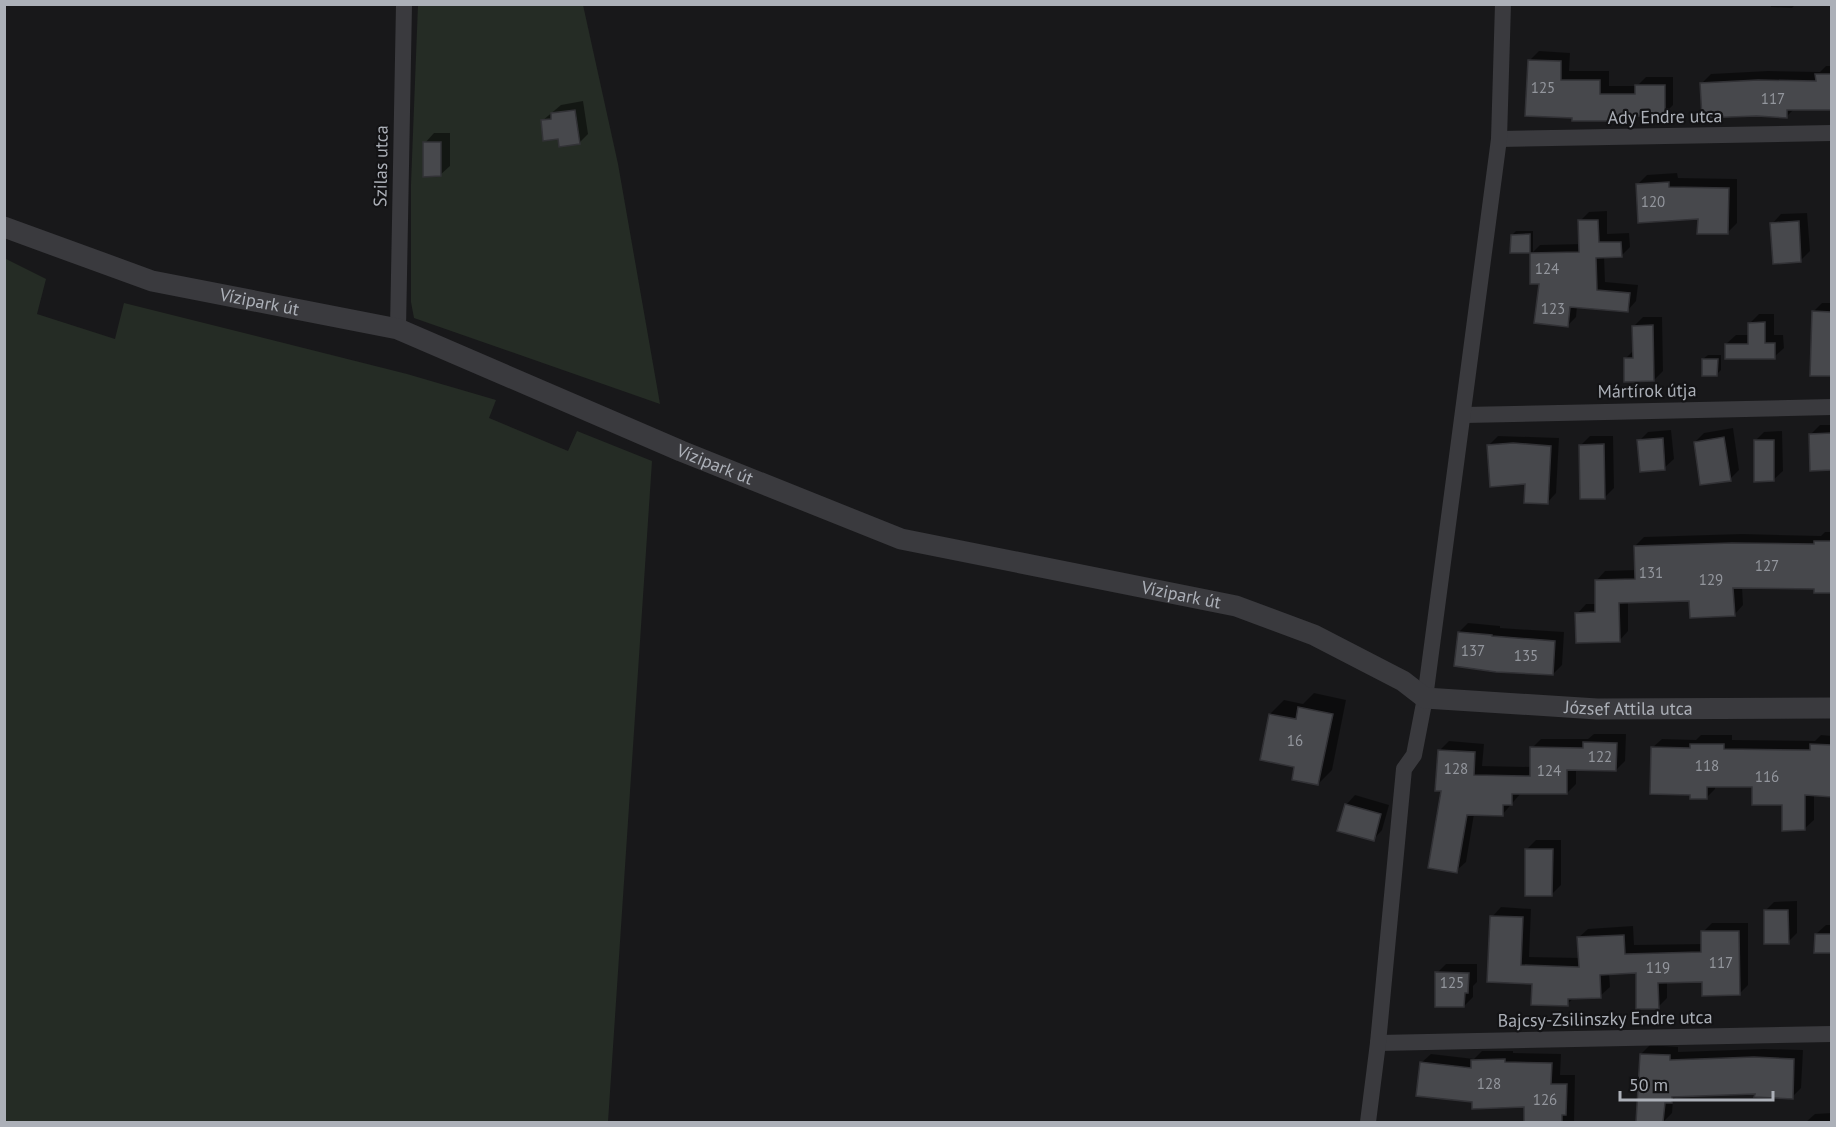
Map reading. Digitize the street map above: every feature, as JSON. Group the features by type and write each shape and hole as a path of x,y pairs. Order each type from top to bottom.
{"street":[{"name":"Szilas utca","path":"398,329 404,4"},
{"path":"1368,1122 1378,1043 1404,769 1414,755 1425,698 1499,139 1503,4"},
{"name":"Ady Endre utca","path":"1499,139 1832,133"},
{"name":"Vízipark út","path":"4,227 152,281 398,329 681,451 901,539 1236,606 1314,635 1403,681 1425,698"},
{"name":"Mártírok útja","path":"1464,415 1832,406"},
{"name":"József Attila utca","path":"1425,698 1597,709 1832,708"},
{"name":"Bajcsy-Zsilinszky Endre utca","path":"1378,1043 1832,1034"}],"shaded area":[{"path":"418,5 583,5 618,164 660,404 414,318 411,302 411,184"},
{"path":"4,258 46,279 37,314 115,339 124,303 407,374 496,400 489,418 568,451 577,431 652,461 608,1122 5,1122"}],"building":[{"path":"1528,60 1561,61 1561,80 1600,80 1600,94 1635,94 1635,85 1665,85 1665,116 1613,116 1613,121 1572,121 1572,118 1525,116"},
{"path":"1815,74 1832,74 1832,110 1787,110 1787,118 1757,116 1702,118 1700,83 1758,80 1816,81"},
{"path":"575,110 580,144 559,147 558,139 543,141 541,120 551,119 551,113"},
{"path":"423,142 441,142 441,176 423,177"},
{"path":"1669,182 1669,187 1729,188 1728,234 1697,234 1698,219 1638,223 1636,184"},
{"path":"1578,220 1598,220 1599,242 1621,242 1622,257 1596,258 1597,290 1630,293 1628,312 1570,307 1568,327 1534,323 1539,284 1530,284 1530,253 1579,252"},
{"path":"1799,221 1801,262 1773,264 1770,223"},
{"path":"1530,234 1530,253 1510,253 1511,235"},
{"path":"1812,311 1831,312 1831,376 1810,376"},
{"path":"1765,322 1765,343 1775,343 1775,359 1725,359 1725,344 1748,344 1748,323"},
{"path":"1653,325 1654,381 1624,382 1624,358 1633,358 1632,326"},
{"path":"1702,359 1718,359 1717,376 1702,376"},
{"path":"1832,433 1832,470 1810,471 1809,434"},
{"path":"1724,437 1731,481 1700,485 1694,442"},
{"path":"1663,438 1665,470 1640,472 1637,440"},
{"path":"1754,440 1774,440 1774,481 1754,482"},
{"path":"1513,443 1551,446 1548,504 1524,503 1525,484 1490,487 1487,445"},
{"path":"1604,444 1605,499 1580,499 1579,445"},
{"path":"1814,541 1832,541 1832,593 1814,593 1814,589 1733,588 1735,616 1690,618 1689,601 1619,603 1620,642 1576,643 1575,613 1595,612 1595,580 1635,579 1634,546 1732,543 1814,544"},
{"path":"1458,632 1555,641 1553,675 1496,672 1454,666"},
{"path":"1298,707 1333,714 1318,785 1292,780 1294,767 1260,760 1269,714 1296,719"},
{"path":"1583,742 1617,743 1616,771 1567,770 1567,794 1512,794 1512,805 1503,805 1503,816 1467,815 1457,873 1428,868 1441,791 1435,791 1438,750 1475,752 1474,775 1530,776 1530,747 1583,748"},
{"path":"1690,744 1724,744 1724,749 1810,750 1810,744 1832,745 1832,797 1805,795 1805,830 1782,831 1782,805 1752,805 1752,787 1707,787 1707,799 1690,799 1690,795 1650,794 1651,747 1690,748"},
{"path":"1345,804 1381,814 1374,841 1337,831"},
{"path":"1525,849 1553,849 1552,896 1525,896"},
{"path":"1764,910 1788,910 1789,944 1764,944"},
{"path":"1490,916 1523,917 1521,965 1579,967 1577,937 1624,935 1625,954 1701,952 1701,931 1739,931 1740,995 1702,996 1702,982 1658,983 1659,1009 1636,1009 1636,973 1600,975 1601,998 1568,999 1568,1006 1531,1005 1532,984 1487,982"},
{"path":"1815,934 1832,934 1832,953 1814,953"},
{"path":"1435,972 1469,973 1468,993 1465,993 1464,1007 1435,1007"},
{"path":"1640,1054 1670,1055 1670,1060 1754,1057 1794,1059 1793,1099 1754,1097 1755,1094 1672,1097 1672,1103 1665,1103 1663,1122 1636,1122"},
{"path":"1505,1059 1505,1062 1552,1063 1551,1084 1567,1084 1566,1115 1562,1115 1562,1122 1524,1122 1524,1107 1472,1109 1472,1102 1416,1096 1420,1062 1471,1068 1471,1060"}]}
